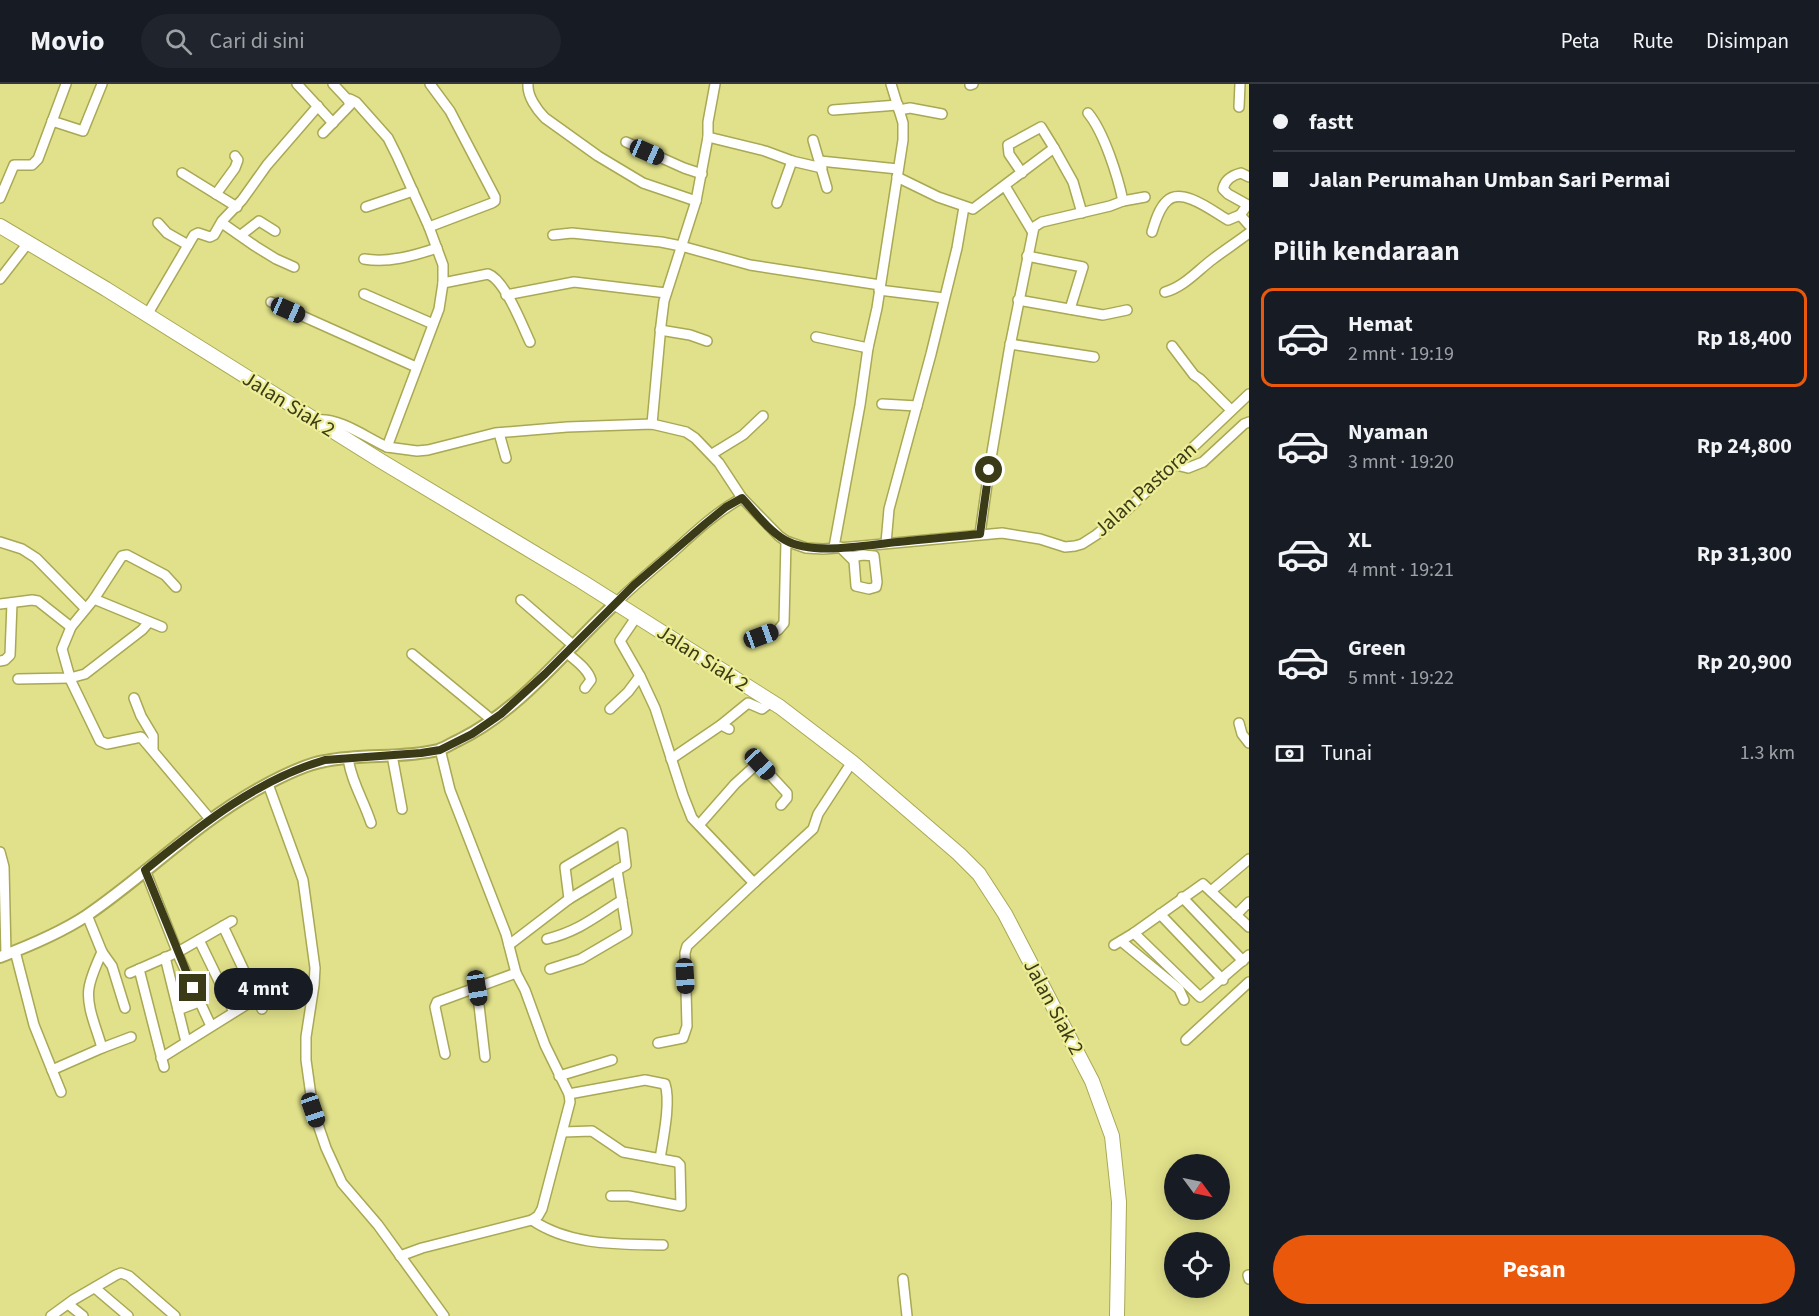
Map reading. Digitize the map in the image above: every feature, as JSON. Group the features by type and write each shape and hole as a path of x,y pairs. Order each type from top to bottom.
{"highway":[{"name":"Jalan Siak 2","path":"0,226 616,603 794,717 852,762 979,874 1005,914 1092,1081 1112,1136 1119,1202 1117,1316"}],"main road":[{"path":"7,954 87,915 210,819 268,784 315,764 348,758 440,750 472,734 526,691 616,603"}],"street":[{"path":"0,198 14,165 32,165 38,159 66,84"},
{"path":"52,121 83,132 102,84"},
{"path":"297,84 333,123"},
{"path":"323,133 350,105 333,84"},
{"path":"429,227 495,201 450,111 430,84"},
{"path":"528,84 527,89 538,112 598,156 643,183 696,201"},
{"path":"652,424 660,330 666,292 696,201 715,84"},
{"path":"851,557 837,547 904,132 891,84"},
{"path":"1239,107 1240,84"},
{"path":"348,100 356,102 388,138 429,227 443,266 439,309 387,447"},
{"path":"147,315 196,233 210,237 214,234 267,165 318,106"},
{"path":"832,110 910,108 942,114"},
{"path":"1088,113 1095,122 1106,147 1123,201"},
{"path":"1022,173 1009,154 1008,145 1041,127 1073,182 1082,213"},
{"path":"708,137 765,151 792,161 897,173 938,197 973,209 1054,148"},
{"path":"813,140 827,188"},
{"path":"626,142 702,174"},
{"path":"216,194 235,168 238,160 235,156"},
{"path":"777,203 792,161"},
{"path":"183,173 237,207"},
{"path":"1152,231 1165,203 1171,198 1199,201 1228,220 1240,215 1246,204 1225,192 1224,185 1234,175 1241,173 1249,177"},
{"path":"1005,186 1032,231"},
{"path":"366,207 413,191"},
{"path":"980,534 1010,344 1032,231 1036,224 1145,197"},
{"path":"886,543 890,509 957,248 964,207"},
{"path":"1165,292 1181,285 1249,226 1240,215"},
{"path":"241,235 259,221 275,231"},
{"path":"222,222 276,259 294,267"},
{"path":"158,223 167,233 188,245"},
{"path":"553,235 572,233 681,246 750,265 944,298"},
{"path":"0,279 28,243"},
{"path":"364,259 383,261 437,248"},
{"path":"1028,256 1083,267 1070,309"},
{"path":"443,283 488,274 494,276 507,295 530,342"},
{"path":"507,295 574,282 666,292"},
{"path":"364,294 434,324"},
{"path":"1018,300 1103,315 1127,310"},
{"path":"271,302 416,367"},
{"path":"660,330 690,335 707,341"},
{"path":"816,337 868,348"},
{"path":"1010,344 1094,357"},
{"path":"1173,346 1194,375 1231,410"},
{"name":"Jalan Pastoran","path":"314,420 325,419 337,422 387,447 417,451 499,433 567,427 652,424 686,432 712,454 742,498 769,527 786,541 806,548 1002,533 1040,538 1065,547 1082,544 1128,509 1249,394"},
{"path":"882,405 917,406"},
{"path":"712,454 743,435 763,416"},
{"path":"1176,465 1188,468 1203,462 1249,422"},
{"path":"499,433 506,458"},
{"path":"616,603 705,524 726,507 742,498"},
{"path":"761,636 778,630 784,623 786,541"},
{"path":"0,542 21,549 36,558 85,608"},
{"path":"176,587 165,575 125,555 122,556 94,599 70,627 63,649 70,678 100,741 107,744 138,736 143,739 210,819"},
{"path":"94,599 162,627"},
{"path":"0,604 32,600 38,602 70,627"},
{"path":"521,600 571,649 588,671 591,680 585,688"},
{"path":"0,661 10,655 12,603"},
{"path":"637,616 620,641 640,676 654,708 692,818 755,882"},
{"path":"18,679 70,678 85,674 149,622"},
{"path":"412,654 492,720"},
{"path":"610,709 628,692 640,676"},
{"path":"134,698 153,736 153,749"},
{"path":"671,759 725,727 748,703 762,709 771,702"},
{"path":"1239,723 1242,734 1249,744"},
{"path":"400,1256 422,1248 532,1220 538,1216 542,1209 570,1102 516,972 509,945 450,790 440,750"},
{"path":"392,755 402,809"},
{"path":"348,758 355,785 371,823"},
{"path":"658,1042 683,1038 686,1033 687,946 813,829 818,814 852,762"},
{"path":"699,825 756,764 760,764 787,793 787,798 781,805"},
{"path":"268,784 303,880 315,968 306,1037 306,1060 313,1110 326,1148 342,1183 378,1225 444,1316"},
{"path":"509,945 569,899 626,865 622,833 565,867 569,899"},
{"path":"0,852 4,867 3,900 7,954 61,1092"},
{"path":"1208,887 1249,860"},
{"path":"145,870 177,952 211,1026"},
{"path":"550,969 582,959 627,932 617,870"},
{"path":"1184,1000 1179,989 1117,943 1202,884 1208,887 1249,927"},
{"path":"1134,933 1198,996 1202,997 1246,958 1182,897"},
{"path":"547,939 578,929 622,900"},
{"path":"1236,915 1249,902"},
{"path":"1160,914 1223,980"},
{"path":"87,915 102,952 112,966 125,1008"},
{"path":"257,998 186,1042 162,1062 135,971 177,952 228,924 262,1009"},
{"path":"199,940 234,1012"},
{"path":"102,952 89,985 88,995 102,1048"},
{"path":"165,957 186,1042"},
{"path":"445,1054 435,1007 437,1002 516,972"},
{"path":"1186,1040 1249,982"},
{"path":"477,988 485,1057"},
{"path":"178,1010 199,1002"},
{"path":"52,1070 131,1037"},
{"path":"559,1076 612,1060"},
{"path":"568,1094 645,1080 665,1084 666,1121 660,1159"},
{"path":"563,1132 592,1131 623,1152 677,1162 680,1165 681,1206 629,1196 611,1196"},
{"path":"532,1220 565,1237 582,1238 607,1244 663,1245"},
{"path":"54,1315 68,1304 121,1273 129,1276 175,1316"},
{"path":"903,1279 907,1316"},
{"path":"95,1288 128,1316"},
{"path":"68,1304 83,1316"}],"waterway":[{"path":"974,212 1005,192"}],"route":[{"path":"193,988 145,870 210,819 240,799 268,784 325,760 440,750 472,734 501,714 545,674 634,585 726,507 742,498 779,536 806,548 851,547 980,534 989,470"}]}
